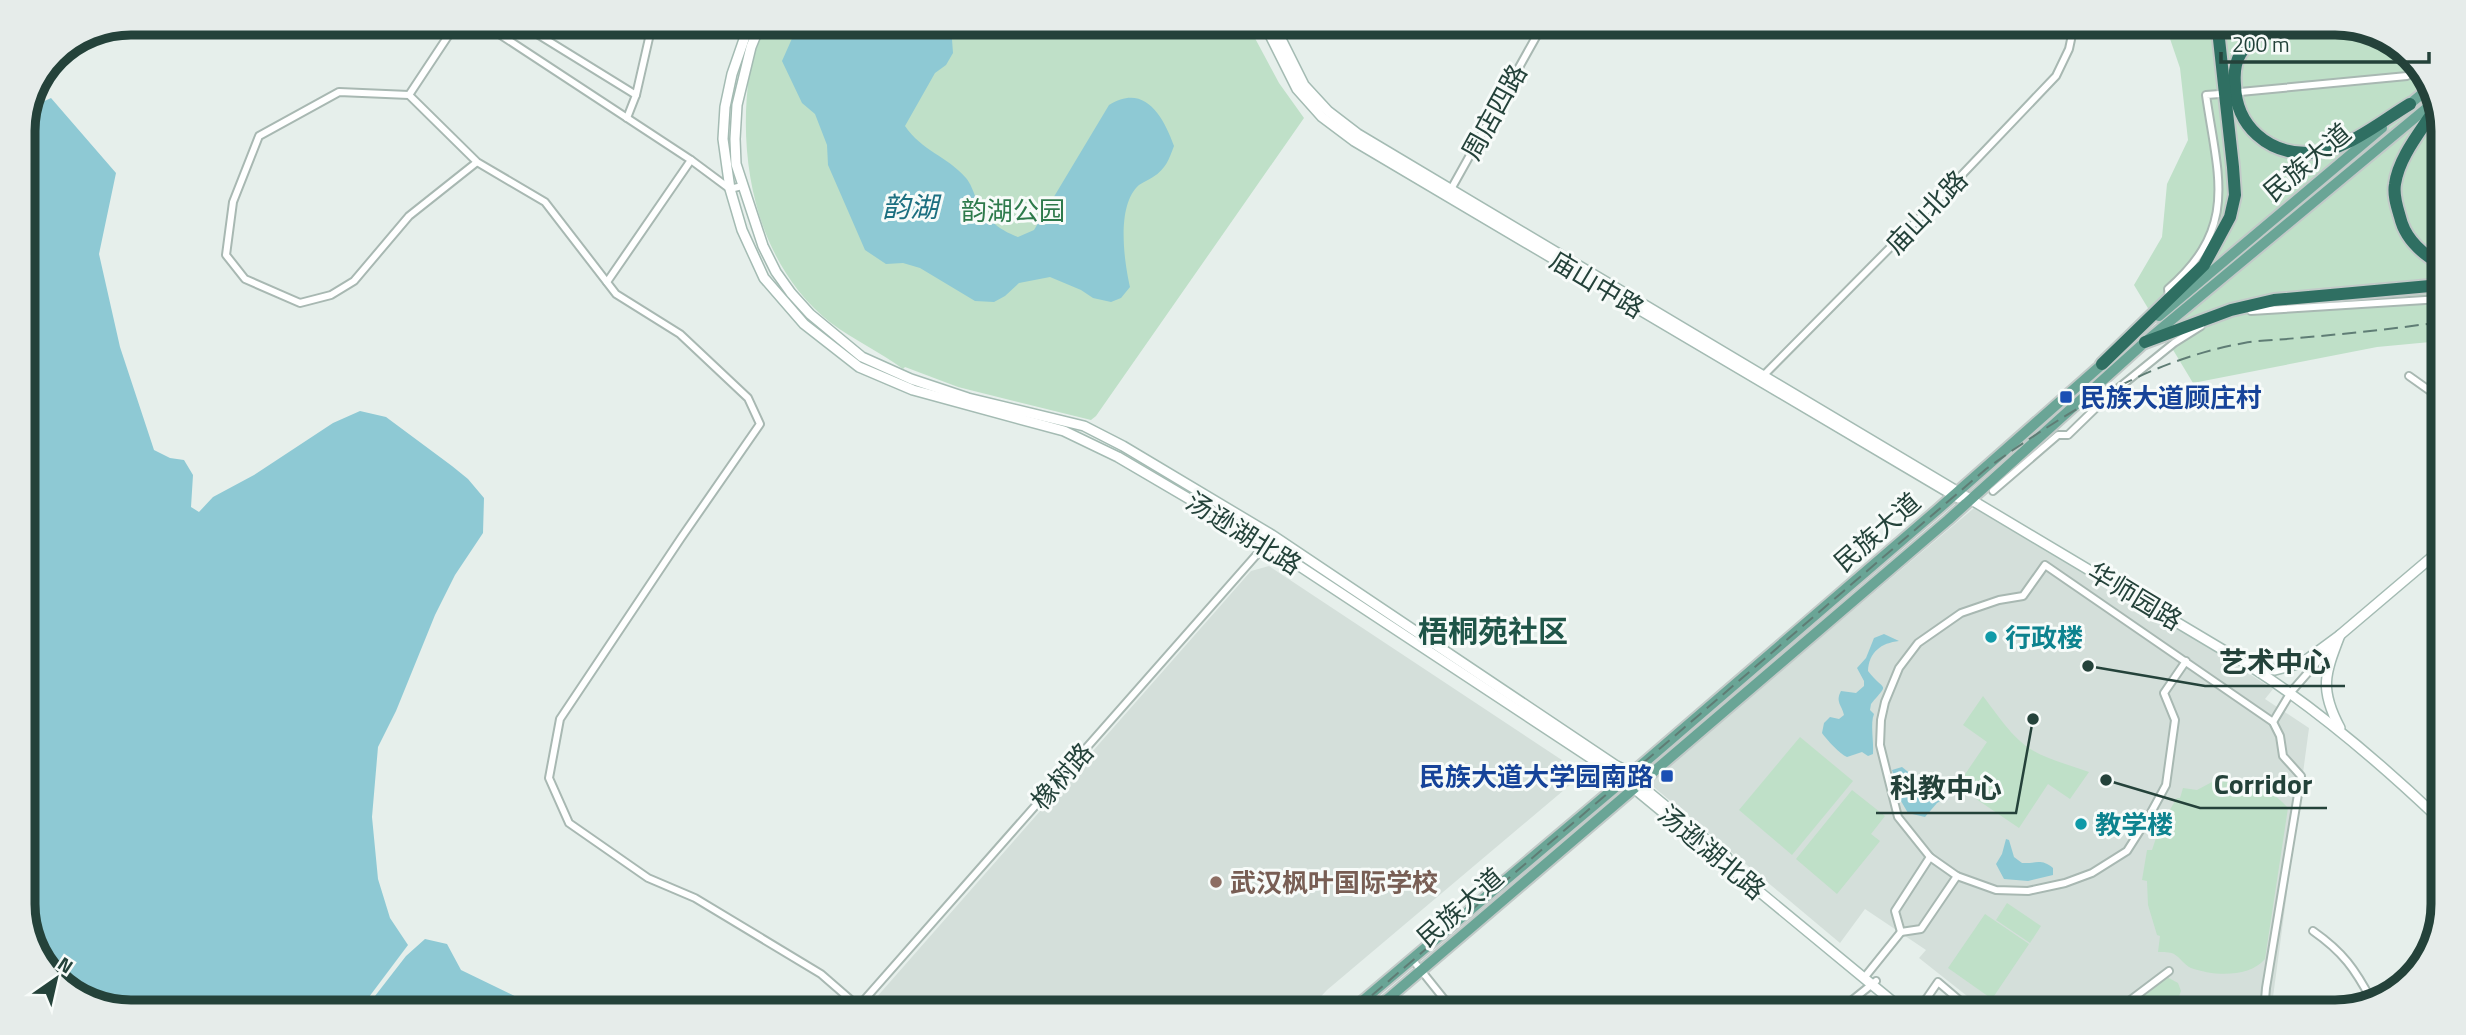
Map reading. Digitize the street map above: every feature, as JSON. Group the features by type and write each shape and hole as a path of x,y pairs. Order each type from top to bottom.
{"highway":[{"path":"2102,364 2204,265 2230,217 2235,195 2219,35"},
{"path":"2258,35 2239,55 2234,73 2235,100 2242,116 2260,138 2279,150 2309,153 2331,150 2410,104"},
{"path":"2430,117 2405,157 2395,184 2395,200 2402,228 2411,241 2431,259"},
{"path":"2145,342 2231,310 2274,300 2431,286"}],"main road":[{"name":"民族大道","path":"1364,1000 1627,777 2102,364 2423,93"},
{"name":"民族大道","path":"1387,1000 1948,520 2145,342 2428,107"}],"street":[{"path":"409,95 449,35"},
{"path":"501,35 691,160 730,189 742,187"},
{"path":"539,35 636,95"},
{"path":"627,118 636,95 650,35"},
{"name":"汤逊湖北路","path":"746,35 732,74 725,107 723,139 730,189 742,230 764,278 804,324 859,367 913,390 1064,431 1118,457 1266,544 1627,777"},
{"name":"汤逊湖北路","path":"756,35 737,105 734,139 736,164 763,246 790,293 810,314 862,356 911,379 957,394 1084,426 1123,446 1272,535 1615,765 1893,1000"},
{"name":"庙山中路","path":"1270,35 1297,89 1322,117 1354,141 1449,192"},
{"name":"庙山中路","path":"1279,35 1304,85 1328,111 1358,134 1449,192 1955,494"},
{"name":"周店四路","path":"1449,192 1537,35"},
{"name":"庙山北路","path":"1762,378 2056,76 2069,49 2072,35"},
{"path":"2240,92 2407,76 2410,72"},
{"path":"477,162 409,216 354,281 331,295 300,303 246,279 226,255 233,202 259,136 339,92 409,95 477,162 545,202 616,294 680,334 748,398 761,424 560,719 548,778 569,823 649,878 695,898 821,974 850,1000"},
{"path":"2169,299 2168,289 2201,256 2213,234 2218,210 2218,180 2206,95 2220,94"},
{"path":"607,282 691,160"},
{"path":"1993,491 2058,435 2068,435 2105,399 2174,343 2203,324 2256,310 2431,300"},
{"path":"2409,376 2431,392"},
{"name":"华师园路","path":"1955,494 2291,692 2343,732 2431,811"},
{"name":"橡树路","path":"864,1000 1266,544"},
{"path":"2250,666 2274,670 2302,663 2340,635 2431,558"},
{"path":"2186,662 2164,693 2175,720 2166,785 2148,818 2127,851 2092,873 2065,883 2028,891 1996,890 1956,876 1930,857 1898,817 1880,745 1881,720 1892,681 1918,643 1961,613 1999,600 2023,596 2045,565 2186,662 2273,722 2280,736 2283,756 2301,776 2265,1000"},
{"path":"2273,722 2291,692 2340,635"},
{"path":"2340,635 2327,670 2328,705 2343,732"},
{"path":"1901,932 1895,911 1930,857"},
{"path":"1850,1000 1870,980 1901,932 1921,929 1956,876"},
{"path":"2313,931 2336,947 2354,968 2368,994"},
{"path":"1412,959 1445,1000"},
{"path":"2132,1000 2169,971"},
{"name":"汤逊湖北路","path":"1870,980 1897,1000"},
{"path":"1925,1000 1938,982 1959,1000"}],"shaded area":[{"path":"1974,508 2149,610 2273,689 2265,699 2309,728 2273,1000 1972,1000 1919,958 1926,950 1865,909 1840,943 1649,783"},
{"name":"武汉枫叶国际学校","path":"1269,566 1583,774 1318,1000 874,1000 1251,571"}],"green space":[{"name":"韵湖公园","path":"762,35 1253,35 1279,83 1304,118 1091,420 958,387 905,367 903,369 831,323 806,300 786,273 770,243 750,178 746,110 749,76"},
{"path":"2169,35 2353,37 2383,48 2403,63 2426,100 2431,125 2431,342 2377,347 2193,383 2134,285 2162,237 2167,184 2188,140 2180,68"},
{"path":"1983,696 2005,725 2025,745 2045,757 2089,772 2070,799 2048,784 2019,828 1957,786 1987,742 1963,725"},
{"path":"1800,737 1853,781 1792,855 1739,810"},
{"path":"2232,781 2263,788 2288,808 2265,959 2250,970 2220,974 2191,968 2174,954 2158,952 2160,936 2157,935 2148,905 2147,881 2142,880 2147,850 2152,850 2160,826 2177,798 2180,798 2183,788 2197,790 2212,782"},
{"path":"1852,790 1885,816 1871,834 1880,841 1837,894 1796,859"},
{"path":"2007,903 2041,926 2030,943 1996,920"},
{"path":"1985,914 2029,944 1992,999 1948,968"},
{"path":"2167,977 2178,983 2181,991 2178,1000 2137,1000"}],"water":[{"name":"韵湖","path":"794,35 952,35 953,53 946,65 935,73 905,126 919,142 959,170 992,222 1018,237 1034,230 1109,105 1121,99 1142,100 1158,114 1174,146 1164,167 1139,185 1127,206 1124,249 1130,287 1121,298 1111,302 1093,298 1050,277 1019,283 994,302 975,301 920,268 903,263 886,264 865,250 828,165 827,145 815,114 802,103 782,61"},
{"path":"51,98 116,173 99,254 120,347 154,450 170,458 184,460 193,475 191,507 199,512 213,497 254,475 333,423 360,411 386,417 468,479 484,498 483,533 455,575 435,615 396,711 378,747 372,817 378,879 390,918 408,945 367,1000 113,998 91,991 91,944 44,944 40,935 35,910 35,125 39,103"},
{"path":"1884,634 1899,641 1877,650 1869,664 1868,671 1883,687 1870,710 1874,714 1873,754 1868,756 1862,752 1847,757 1822,733 1824,723 1830,717 1839,719 1844,715 1839,701 1841,691 1856,693 1864,686 1857,668 1866,658 1874,638"},
{"path":"1902,767 1912,775 1917,791 1946,798 1937,803 1925,817 1908,813 1901,801 1892,770"},
{"path":"2006,839 2009,840 2014,857 2022,863 2045,863 2053,868 2053,875 2028,881 2004,879 1996,864"},
{"path":"425,939 447,944 461,970 523,1000 372,1000 406,956"}],"railway":[{"path":"1366,1000 1986,469 2076,409 2140,376 2209,351 2250,342 2431,323"}],"place":[{"name":"民族大道顾庄村","path":"2066,397"},
{"name":"行政楼","path":"1991,637"},
{"name":"艺术中心","path":"2088,666"},
{"name":"科教中心","path":"2033,719"},
{"name":"民族大道大学园南路","path":"1667,776"},
{"name":"Corridor","path":"2106,780"},
{"name":"教学楼","path":"2081,824"},
{"name":"武汉枫叶国际学校","path":"1216,882"}],"district":[{"name":"梧桐苑社区","path":"1493,631"}]}
